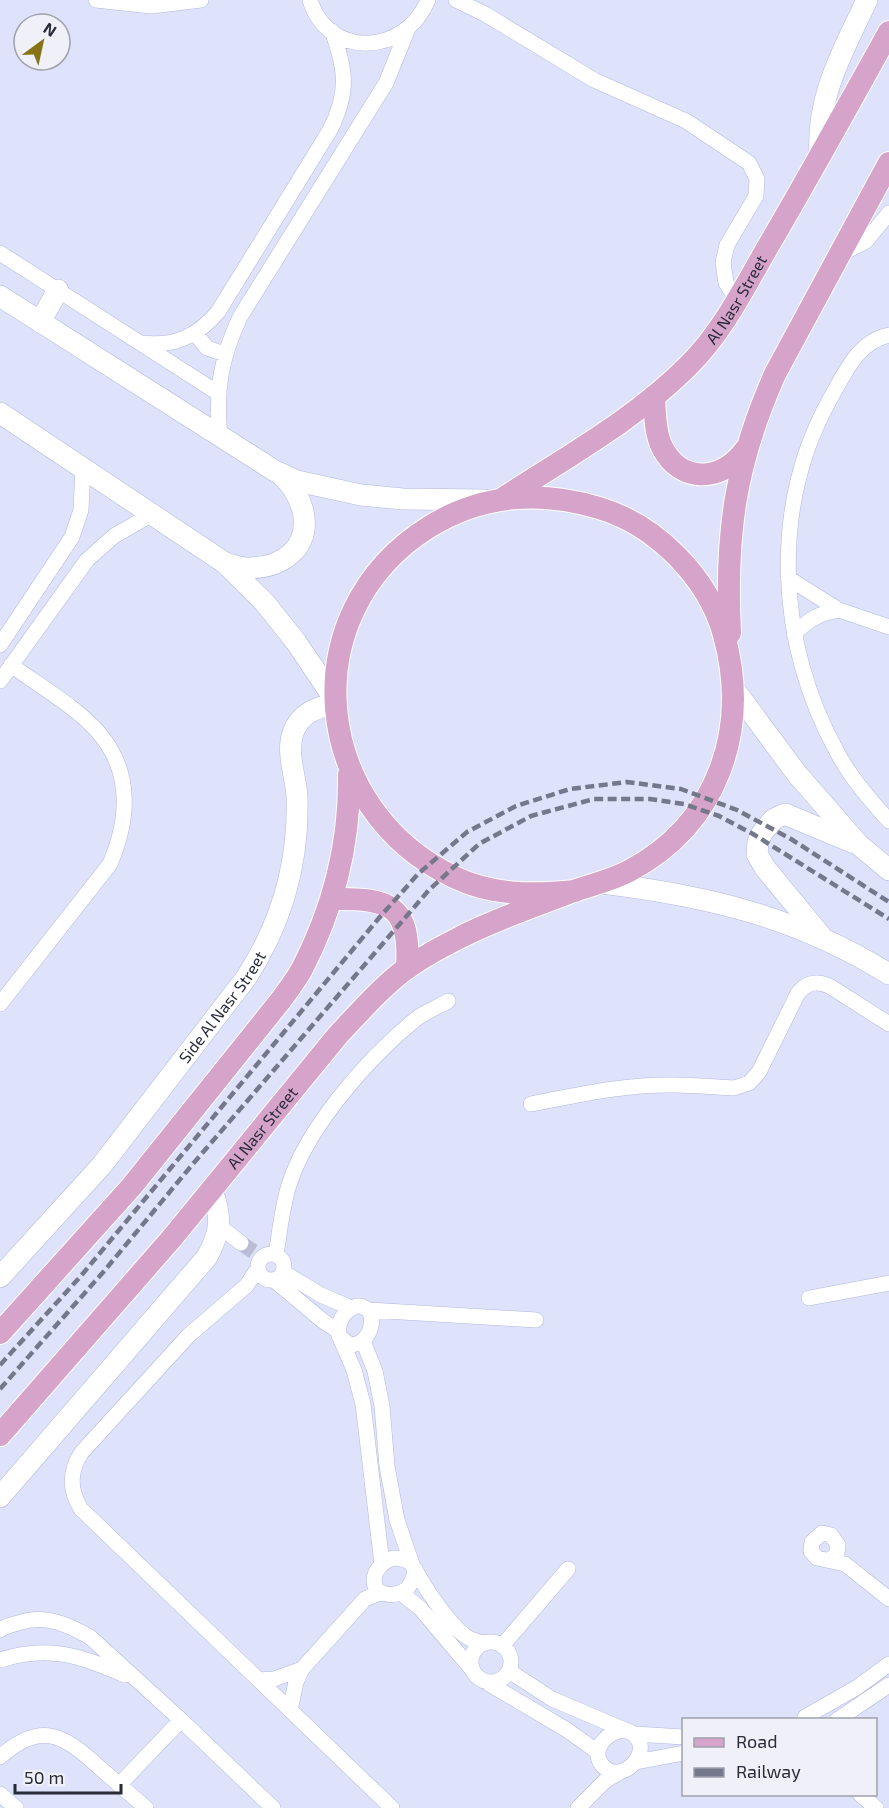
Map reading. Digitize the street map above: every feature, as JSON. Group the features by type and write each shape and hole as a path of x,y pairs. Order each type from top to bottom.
{"main road":[{"name":"Al Nasr Street","path":"498,499 607,431 654,397 691,363 723,324 889,32"},
{"path":"731,661 722,628 708,597 688,568 664,544 636,524 605,509 572,500 538,496 498,499 449,515 439,521 410,539 377,572 354,610 339,654 335,702 339,736 348,767 367,803 392,834 422,860 458,879 496,891 536,895 575,891 628,872 652,858 673,840 708,796 729,744 734,717 734,689 728,599 729,548 735,498 746,448 775,374 889,163"},
{"path":"654,397 655,417 662,446 670,459 681,469 696,474 711,475 725,470 738,461 746,448"},
{"path":"0,1333 132,1186 281,1000 302,970 332,899 343,854 350,805 348,767"},
{"name":"Al Nasr Street","path":"0,1435 212,1190 338,1035 363,1008 407,968 457,939 495,921 575,891"},
{"path":"332,899 366,899 381,902 391,908 402,919 406,933 407,968"}],"street":[{"path":"96,0 151,6 201,0"},
{"path":"220,436 218,393 225,354 240,317 386,83 407,30 423,11 428,0"},
{"path":"456,0 485,14 594,80 686,121 749,163 757,179 756,196 726,245 723,262 726,283 737,300"},
{"path":"820,157 819,124 826,91 867,0"},
{"path":"308,2 332,31 352,41 375,43 386,41 407,30"},
{"path":"141,343 166,344 178,341 195,333 210,322 218,312 336,117 344,89 344,79 339,51 332,31"},
{"path":"841,254 866,241 889,213"},
{"path":"0,253 218,393"},
{"path":"40,322 58,290"},
{"path":"0,296 286,479 295,490 304,515 300,542 295,552 268,566 246,568 225,563"},
{"path":"195,333 207,348 225,354"},
{"path":"889,334 878,337 859,350 821,416 802,465 790,517 788,578 794,634 802,671 817,714 864,792 889,821"},
{"path":"0,413 225,563 265,603 296,642 335,702"},
{"path":"0,645 72,537 81,510 83,467"},
{"path":"275,471 297,481 361,495 403,499 498,499"},
{"path":"0,681 87,560 114,536 152,514"},
{"path":"788,578 839,610 889,627"},
{"path":"794,634 806,621 821,613 839,610"},
{"path":"0,1004 110,864 119,842 124,819 124,796 120,773 112,752 98,732 80,715 11,665"},
{"path":"734,689 797,774 858,844 889,870"},
{"name":"Side Al Nasr Street","path":"0,1277 102,1165 257,961 279,916 287,892 295,851 298,818 291,738 303,717 335,702"},
{"path":"822,938 765,868 758,854 758,842 774,819 785,814 858,844"},
{"path":"602,883 690,896 768,916 822,938 889,974"},
{"path":"531,1104 599,1090 672,1084 734,1088 749,1083 759,1072 798,993 813,983 831,987 889,1024"},
{"path":"392,1808 81,1509 72,1491 72,1480 73,1470 82,1452 189,1335 268,1267 289,1184 318,1128 350,1086 377,1056 417,1018 448,1001"},
{"path":"0,1497 207,1257 215,1242 219,1226 219,1211 212,1190"},
{"path":"219,1226 241,1243"},
{"path":"268,1267 296,1288 323,1321 354,1345 363,1341 372,1325 369,1310"},
{"path":"809,1298 889,1283"},
{"path":"296,1288 351,1308 361,1306 369,1310 536,1320"},
{"path":"351,1308 343,1317 340,1335 354,1370 363,1404 379,1568 374,1586 378,1591 384,1593 394,1595 401,1593 411,1583 413,1567"},
{"path":"363,1341 375,1371 382,1406 387,1466 395,1509 413,1567 432,1597 462,1633 469,1638 502,1646 509,1654 511,1665 509,1671 500,1680 494,1682 479,1677 471,1663 475,1651 485,1643"},
{"path":"849,1567 834,1537 826,1533 818,1535 812,1542 813,1555 821,1560 840,1562 849,1567 888,1599"},
{"path":"830,1560 837,1554 838,1545"},
{"path":"360,1604 365,1587 379,1568 393,1558 401,1558 413,1567"},
{"path":"502,1646 568,1569"},
{"path":"259,1680 289,1676 302,1669 360,1604 371,1596 384,1593"},
{"path":"401,1593 420,1608 479,1677 567,1730 609,1770 620,1772"},
{"path":"0,1630 30,1619 47,1619 73,1627 90,1637 273,1808"},
{"path":"0,1660 17,1654 70,1654 136,1680"},
{"path":"809,1718 889,1664"},
{"path":"290,1710 292,1696 302,1669"},
{"path":"509,1671 552,1699 629,1732 640,1748 636,1762"},
{"path":"839,1718 889,1685"},
{"path":"119,1785 181,1720"},
{"path":"597,1787 599,1758 603,1740 607,1736 618,1731 682,1737"},
{"path":"0,1757 24,1739 40,1735 56,1737 76,1746 146,1808"},
{"path":"578,1808 597,1787 636,1762 682,1753"},
{"path":"0,1794 16,1808"},
{"path":"862,1796 876,1808"}],"tunnel":[{"path":"241,1243 257,1254"}],"railway":[{"path":"0,1365 80,1277 418,874 467,832 516,806 570,789 627,782 681,789 737,810 791,839 889,902"},
{"path":"0,1389 105,1270 192,1165 429,890 479,844 531,816 594,799 650,799 684,804 719,816 753,834 889,919"}]}
